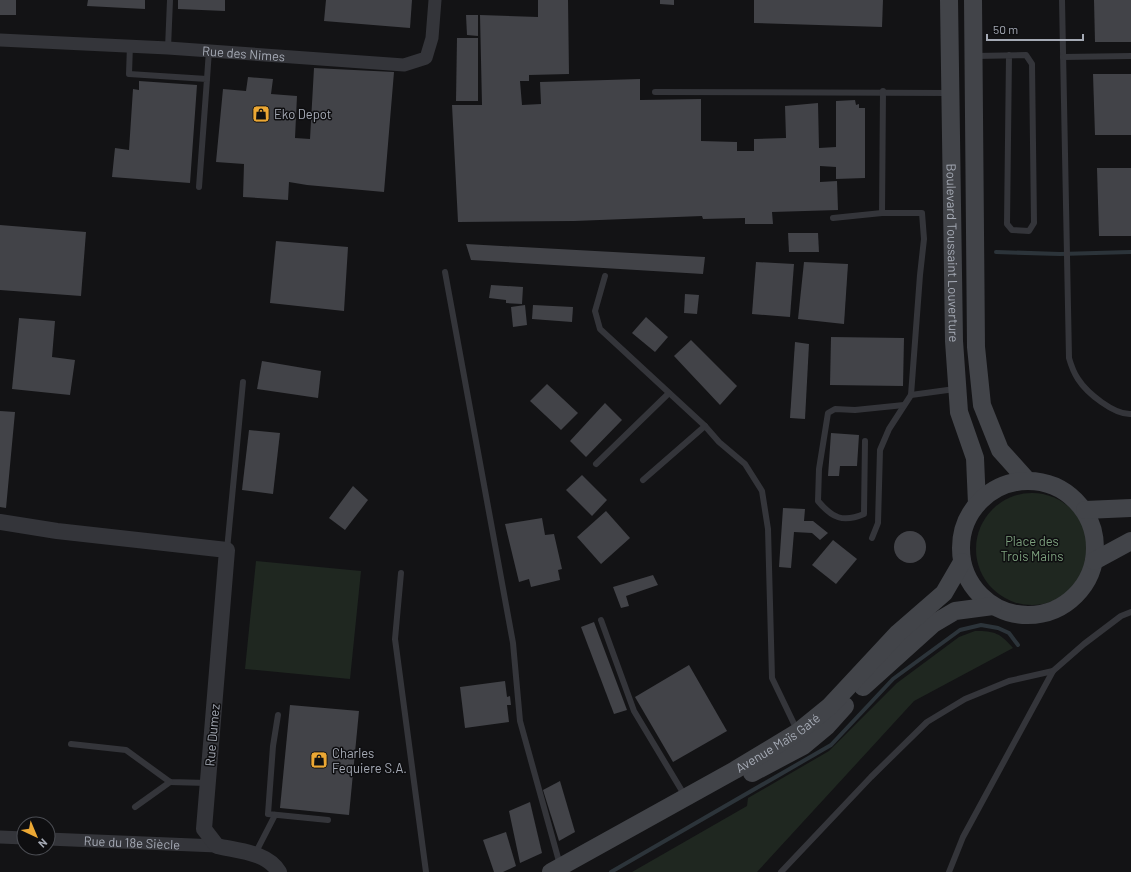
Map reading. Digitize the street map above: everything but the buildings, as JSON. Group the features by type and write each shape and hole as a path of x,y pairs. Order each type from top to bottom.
{"main road":[{"name":"Boulevard Toussaint Louverture","path":"949,0 954,333 959,412 975,458 977,504"},
{"name":"Boulevard Toussaint Louverture","path":"973,0 976,347 982,405 1000,450 1027,480"},
{"path":"1027,480 1049,484 1069,494 1084,510 1092,526 1095,543 1094,561 1087,581 1073,598 1055,610 1034,615 1013,614 993,606 978,594 968,579 962,562 961,541 966,521 977,504 991,491 1008,483 1027,480"},
{"path":"1084,510 1131,508"},
{"path":"1094,561 1131,541"},
{"name":"Avenue Maïs Gaté","path":"562,870 798,732 830,706 898,633 944,593 962,562"},
{"name":"Avenue Maïs Gaté","path":"562,870 802,746 827,726 870,680 933,624 955,611 993,606"}],"street":[{"name":"Rue des Nimes","path":"0,40 130,45 404,65 426,58 432,38 435,0"},
{"path":"0,522 57,531 227,550"},
{"name":"Rue Dumez","path":"216,846 204,829 227,550"},
{"path":"0,837 16,838"},
{"name":"Rue du 18e Siècle","path":"56,839 216,846"},
{"path":"216,846 255,855 274,864 279,872"}],"lane":[{"path":"168,48 170,0"},
{"path":"1062,0 1069,358 1077,378 1086,389 1105,404 1126,414 1131,414"},
{"path":"130,45 129,74 208,79"},
{"path":"199,187 209,50"},
{"path":"974,56 1009,55 1026,55 1032,64 1034,223 1029,231 1012,230 1007,224 1009,55"},
{"path":"1063,57 1131,56"},
{"path":"882,213 883,91"},
{"path":"655,92 883,91 950,93"},
{"path":"834,218 882,213 922,214 924,239 911,395 889,429 880,450 878,523 872,538"},
{"path":"445,272 513,644 520,721 562,870"},
{"path":"605,276 595,311 600,329 705,426 719,442 745,464 762,491 768,528 772,678 798,732"},
{"path":"227,550 243,382"},
{"path":"911,395 958,389"},
{"path":"596,464 669,394"},
{"path":"865,441 864,514 848,520 832,516 818,501 819,469 828,413 834,409 855,410 904,405"},
{"path":"643,480 705,426"},
{"path":"401,573 395,639 426,872"},
{"path":"949,872 963,837 1053,671 1084,644 1121,616 1131,612"},
{"path":"601,620 634,711 686,797"},
{"path":"781,872 870,777 927,722 965,699 1009,681 1053,671"},
{"path":"278,715 273,746 268,814 328,820"},
{"path":"71,744 126,750 170,782 208,783"},
{"path":"135,807 170,782"},
{"path":"255,855 275,815"}],"green space":[{"name":"Place des Trois Mains","path":"1032,493 1043,494 1053,498 1063,503 1071,510 1078,518 1083,528 1087,538 1087,560 1083,570 1078,580 1071,588 1063,595 1053,600 1043,604 1032,605 1021,604 1011,600 1001,595 993,588 986,580 981,570 977,560 976,549 977,538 981,528 986,518 993,510 1001,503 1011,498 1021,494"},
{"path":"256,561 361,571 350,679 245,669"},
{"path":"975,631 992,632 997,634 1013,648 914,701 757,872 632,872 747,806 748,798 829,751 897,683 959,637"}],"waterway":[{"path":"996,252 1060,254 1131,252"},
{"path":"611,872 831,745 893,679 960,630 981,625 998,628 1009,633 1018,645"}],"place":[{"name":"Eko Depot","path":"261,114"},
{"name":"Charles Fequiere S.A.","path":"319,760"}]}
